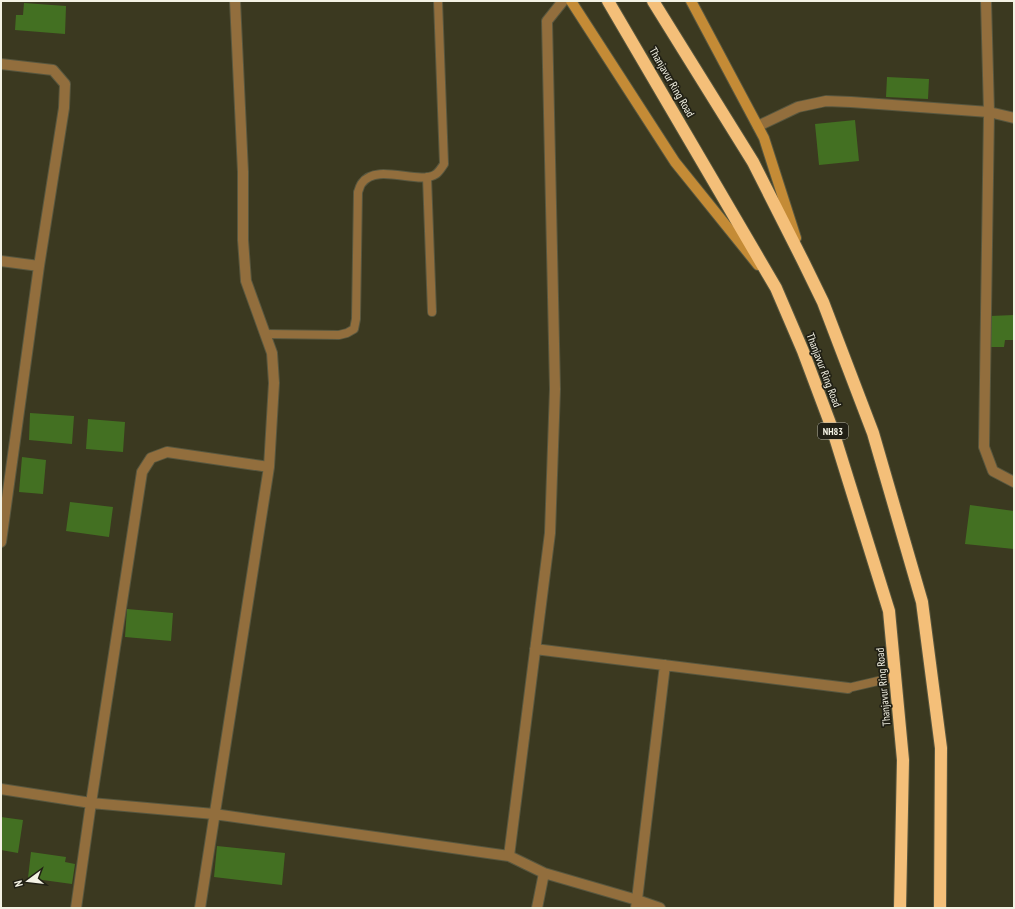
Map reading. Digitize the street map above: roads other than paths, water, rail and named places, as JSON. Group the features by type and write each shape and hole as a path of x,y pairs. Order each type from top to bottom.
{"highway":[{"name":"Thanjavur Ring Road","path":"608,1 776,288 803,351 833,431 889,611 903,760 900,908"},
{"name":"Thanjavur Ring Road","path":"653,1 753,162 803,260 824,302 872,433 922,602 941,748 940,908"}],"street":[{"path":"200,908 269,467 274,383 272,353 246,281 243,240 243,172 235,1"},
{"path":"509,856 550,533 555,389 547,21 563,1"},
{"path":"571,1 675,162 776,288"},
{"path":"691,1 764,138 803,260"},
{"path":"986,1 989,112 984,447 993,471 1014,482"},
{"path":"1,64 53,70 64,84 64,108 39,266 1,542"},
{"path":"758,126 798,107 826,101 989,112 1014,118"},
{"path":"1,261 39,266"},
{"path":"76,908 142,472 151,458 167,452 269,467"},
{"path":"535,648 848,688"},
{"path":"637,904 665,665"},
{"path":"1,789 91,803 214,814 509,856 544,873 637,904 660,908"},
{"path":"537,908 544,873"}],"lane":[{"path":"265,334 339,334 347,333 354,329 356,319 358,192 362,183 370,177 383,174 427,177 437,174 444,164 438,1"},
{"path":"427,177 432,312"},
{"path":"848,688 895,677"}]}
